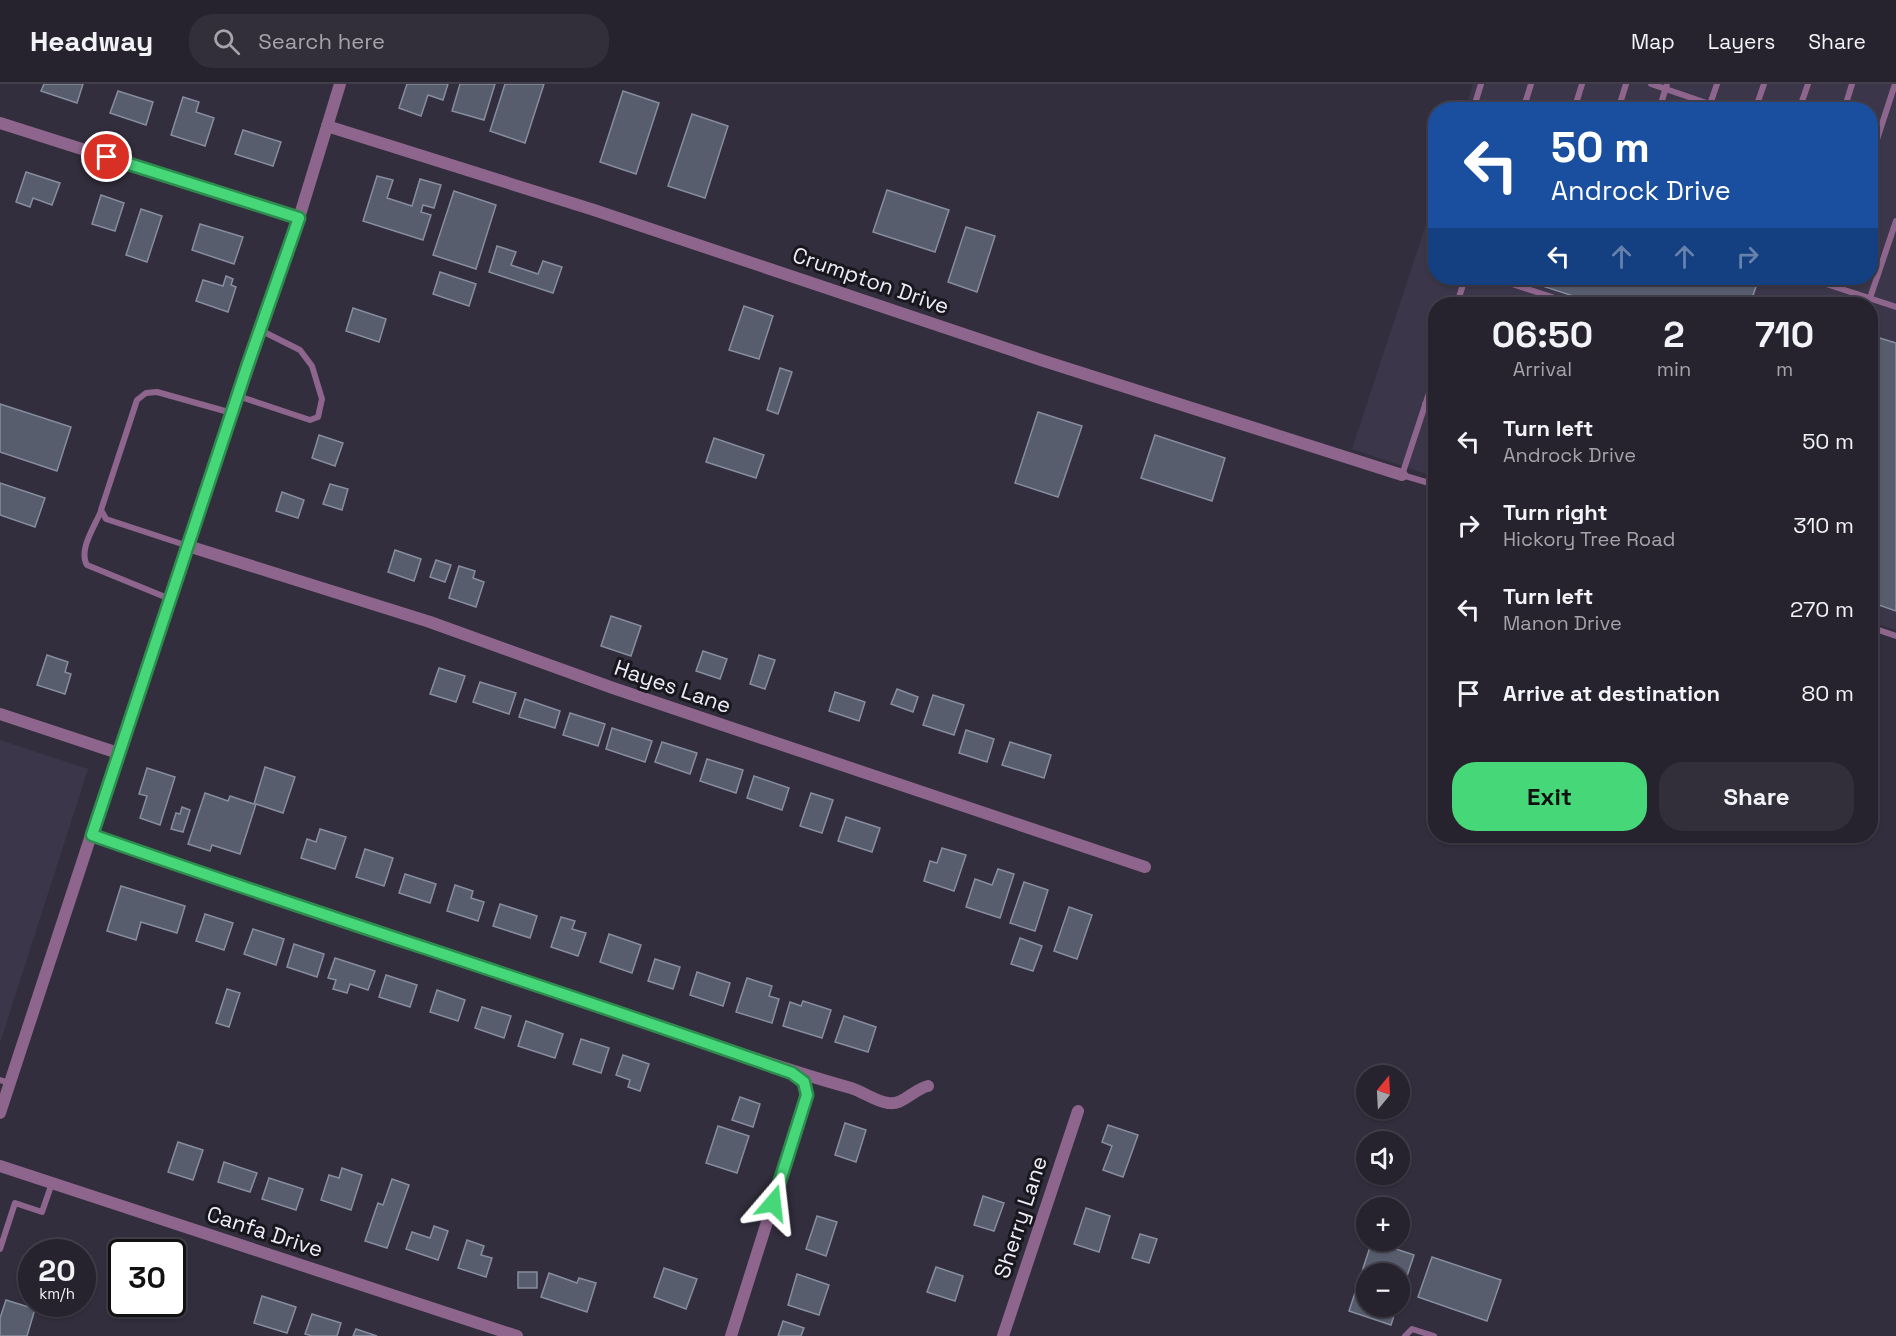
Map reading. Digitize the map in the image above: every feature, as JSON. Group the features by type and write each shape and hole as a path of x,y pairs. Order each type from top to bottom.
{"street":[{"path":"0,1113 5,1082 92,835 237,396 299,218 340,84"},
{"path":"0,123 299,218"},
{"name":"Crumpton Drive","path":"327,126 594,210 1044,361 1402,475"},
{"name":"Hayes Lane","path":"188,546 430,622 624,692 1145,867"},
{"path":"0,714 118,753"},
{"path":"92,835 229,883 624,1013 792,1073 855,1090 871,1098 891,1104 908,1098 917,1088 928,1086"},
{"path":"731,1336 807,1095 804,1082 792,1073"},
{"name":"Sherry Lane","path":"1003,1336 1078,1112"},
{"name":"Canfa Drive","path":"0,1166 517,1336"}],"lane":[{"path":"1476,102 1482,84"},
{"path":"1525,102 1531,84"},
{"path":"1576,102 1582,84"},
{"path":"1620,102 1626,84"},
{"path":"1651,84 1667,86 1699,102"},
{"path":"1711,102 1717,84"},
{"path":"1758,102 1764,84"},
{"path":"1802,102 1808,84"},
{"path":"1846,102 1852,84"},
{"path":"1878,136 1895,84"},
{"path":"1662,102 1667,86"},
{"path":"1878,274 1896,221"},
{"path":"1515,285 1552,297"},
{"path":"1841,285 1868,297"},
{"path":"1878,301 1896,307"},
{"path":"237,396 310,420 318,417 321,399 312,366 300,350 260,330"},
{"path":"170,599 87,565 83,558 84,550 101,510 137,400 146,393 157,392 232,414"},
{"path":"1428,395 1402,475 1428,483"},
{"path":"101,510 106,519 188,546"},
{"path":"1878,630 1896,636"},
{"path":"0,1249 15,1203 42,1212 52,1183"},
{"path":"1405,1336 1412,1329 1434,1336"}],"shaded area":[{"path":"1473,84 1896,84 1896,630 1878,624 1878,297 1428,297 1428,475 1352,449 1428,218 1428,285 1878,285 1878,102 1467,102"},
{"path":"0,740 88,769 0,1043"}],"building":[{"path":"44,84 83,84 77,103 41,91"},
{"path":"407,84 448,84 443,100 428,95 421,116 399,108"},
{"path":"460,84 495,84 484,120 452,111"},
{"path":"505,84 544,84 525,143 490,131"},
{"path":"118,91 153,102 146,125 110,113"},
{"path":"623,91 659,103 636,174 600,162"},
{"path":"183,97 199,102 196,112 214,118 205,146 171,135"},
{"path":"692,114 728,126 705,198 668,186"},
{"path":"243,130 281,142 273,166 235,154"},
{"path":"26,172 60,183 52,205 33,198 30,207 16,202"},
{"path":"377,176 393,180 387,198 412,206 420,179 441,185 434,208 423,205 421,212 431,215 423,240 363,221"},
{"path":"887,190 949,210 935,252 873,232"},
{"path":"454,191 496,205 476,269 433,255"},
{"path":"101,195 124,203 115,231 92,224"},
{"path":"141,209 162,216 147,262 126,255"},
{"path":"200,224 243,237 234,264 192,250"},
{"path":"966,227 995,236 977,292 948,282"},
{"path":"497,246 516,252 511,265 538,274 543,261 562,267 553,293 489,272"},
{"path":"440,272 476,284 469,306 433,294"},
{"path":"226,276 233,279 231,285 236,287 228,312 196,301 203,280 223,286"},
{"path":"1540,285 1757,285 1752,297 1576,297"},
{"path":"744,306 773,316 759,359 729,350"},
{"path":"353,308 386,319 379,342 346,331"},
{"path":"1878,337 1896,343 1896,611 1878,605"},
{"path":"780,368 792,372 778,414 767,410"},
{"path":"0,404 71,427 57,471 0,452"},
{"path":"1038,412 1082,426 1058,497 1015,483"},
{"path":"319,435 343,443 335,466 312,458"},
{"path":"1155,435 1225,458 1212,501 1141,478"},
{"path":"714,438 764,455 756,478 706,462"},
{"path":"0,483 45,498 35,527 0,515"},
{"path":"330,484 348,489 342,510 323,504"},
{"path":"282,492 304,500 298,518 276,511"},
{"path":"395,550 421,559 414,581 388,572"},
{"path":"436,560 451,565 445,582 430,577"},
{"path":"459,566 475,571 473,578 484,582 476,607 449,598"},
{"path":"611,616 641,626 631,656 601,646"},
{"path":"703,651 727,659 720,679 696,671"},
{"path":"47,655 68,662 65,672 71,674 65,694 37,685"},
{"path":"759,655 775,660 765,689 750,684"},
{"path":"439,668 465,676 456,702 430,694"},
{"path":"480,682 516,693 509,714 473,702"},
{"path":"897,689 918,697 913,712 891,704"},
{"path":"835,692 865,702 859,721 829,711"},
{"path":"933,695 964,705 954,735 923,725"},
{"path":"525,699 560,711 555,728 519,717"},
{"path":"570,713 605,724 598,746 563,735"},
{"path":"612,728 652,741 645,762 606,749"},
{"path":"966,730 994,739 987,762 959,753"},
{"path":"662,742 697,753 690,774 655,762"},
{"path":"1010,742 1051,755 1044,778 1002,765"},
{"path":"707,759 743,770 736,793 700,781"},
{"path":"265,767 295,777 283,813 256,804 240,854 212,845 210,851 188,844 205,793 228,801 230,796 254,804"},
{"path":"147,768 175,777 160,825 140,818 147,796 139,794"},
{"path":"754,776 789,788 782,810 747,798"},
{"path":"811,793 833,800 822,833 800,826"},
{"path":"182,807 190,810 183,832 171,829 176,813 180,814"},
{"path":"846,817 880,828 872,852 838,841"},
{"path":"320,829 346,837 335,869 301,858 307,839 316,842"},
{"path":"942,848 966,855 954,891 924,881 930,861 937,863"},
{"path":"365,849 393,858 384,886 356,877"},
{"path":"998,869 1014,874 1000,918 966,907 975,879 992,885"},
{"path":"405,874 436,884 430,903 399,893"},
{"path":"1024,882 1048,890 1035,931 1010,923"},
{"path":"455,885 473,891 471,898 484,902 478,921 447,911"},
{"path":"121,886 185,906 177,933 141,922 136,940 107,931"},
{"path":"500,904 537,916 530,938 493,926"},
{"path":"1069,907 1092,915 1077,959 1054,951"},
{"path":"205,914 233,923 224,950 196,941"},
{"path":"561,917 575,921 572,929 586,933 578,956 551,947"},
{"path":"253,929 284,939 276,965 244,954"},
{"path":"609,934 641,945 632,973 600,962"},
{"path":"1020,938 1042,946 1033,971 1011,964"},
{"path":"294,944 324,954 317,977 287,967"},
{"path":"335,958 375,971 368,990 350,984 347,993 333,989 336,980 328,978"},
{"path":"655,959 680,967 673,989 648,981"},
{"path":"697,972 730,983 723,1006 690,995"},
{"path":"386,975 417,985 410,1007 379,997"},
{"path":"747,978 772,986 769,996 779,999 772,1023 736,1012"},
{"path":"227,989 240,993 229,1027 216,1023"},
{"path":"437,990 465,1000 458,1021 430,1012"},
{"path":"803,1001 831,1010 822,1038 783,1026 790,1002 801,1006"},
{"path":"482,1007 511,1016 504,1038 475,1028"},
{"path":"844,1016 876,1027 868,1052 835,1042"},
{"path":"526,1021 563,1034 555,1058 518,1046"},
{"path":"581,1039 609,1048 601,1073 573,1064"},
{"path":"623,1055 649,1064 640,1091 628,1087 630,1080 616,1075"},
{"path":"740,1097 760,1104 753,1127 732,1120"},
{"path":"845,1123 866,1130 856,1162 835,1155"},
{"path":"1108,1125 1138,1135 1123,1177 1103,1170 1112,1146 1102,1142"},
{"path":"718,1126 749,1136 737,1173 706,1163"},
{"path":"178,1142 203,1150 193,1180 168,1172"},
{"path":"224,1162 257,1173 250,1192 218,1182"},
{"path":"342,1168 362,1175 351,1210 321,1200 329,1175 339,1178"},
{"path":"269,1178 303,1189 296,1210 262,1199"},
{"path":"392,1179 409,1185 387,1248 365,1241 378,1203 383,1205"},
{"path":"983,1196 1004,1203 994,1231 974,1225"},
{"path":"1086,1208 1110,1216 1099,1252 1074,1244"},
{"path":"817,1216 837,1222 826,1256 806,1249"},
{"path":"434,1226 448,1231 438,1260 406,1249 412,1232 430,1238"},
{"path":"1140,1234 1157,1239 1149,1263 1132,1258"},
{"path":"467,1240 484,1246 481,1255 492,1258 486,1277 458,1268"},
{"path":"1369,1251 1402,1251 1414,1255 1410,1267 1410,1263 1365,1263"},
{"path":"1432,1257 1501,1280 1487,1321 1418,1297"},
{"path":"936,1267 963,1276 955,1301 927,1292"},
{"path":"664,1268 697,1279 686,1309 654,1297"},
{"path":"518,1272 537,1272 537,1288 518,1288"},
{"path":"549,1273 577,1283 579,1278 596,1283 587,1312 541,1297"},
{"path":"797,1274 829,1285 819,1315 788,1305"},
{"path":"1356,1290 1356,1313 1349,1311"},
{"path":"262,1296 296,1307 287,1333 254,1323"},
{"path":"6,1300 18,1304 18,1317 33,1317 27,1336 0,1336 0,1318"},
{"path":"312,1314 341,1323 337,1336 305,1334"},
{"path":"1367,1317 1394,1317 1391,1325"},
{"path":"783,1321 804,1328 801,1336 778,1336"},
{"path":"356,1329 377,1336 353,1336"}],"route":[{"path":"107,157 299,218 248,364 92,835 229,883 624,1013 792,1073 804,1082 807,1095 773,1203"}]}
